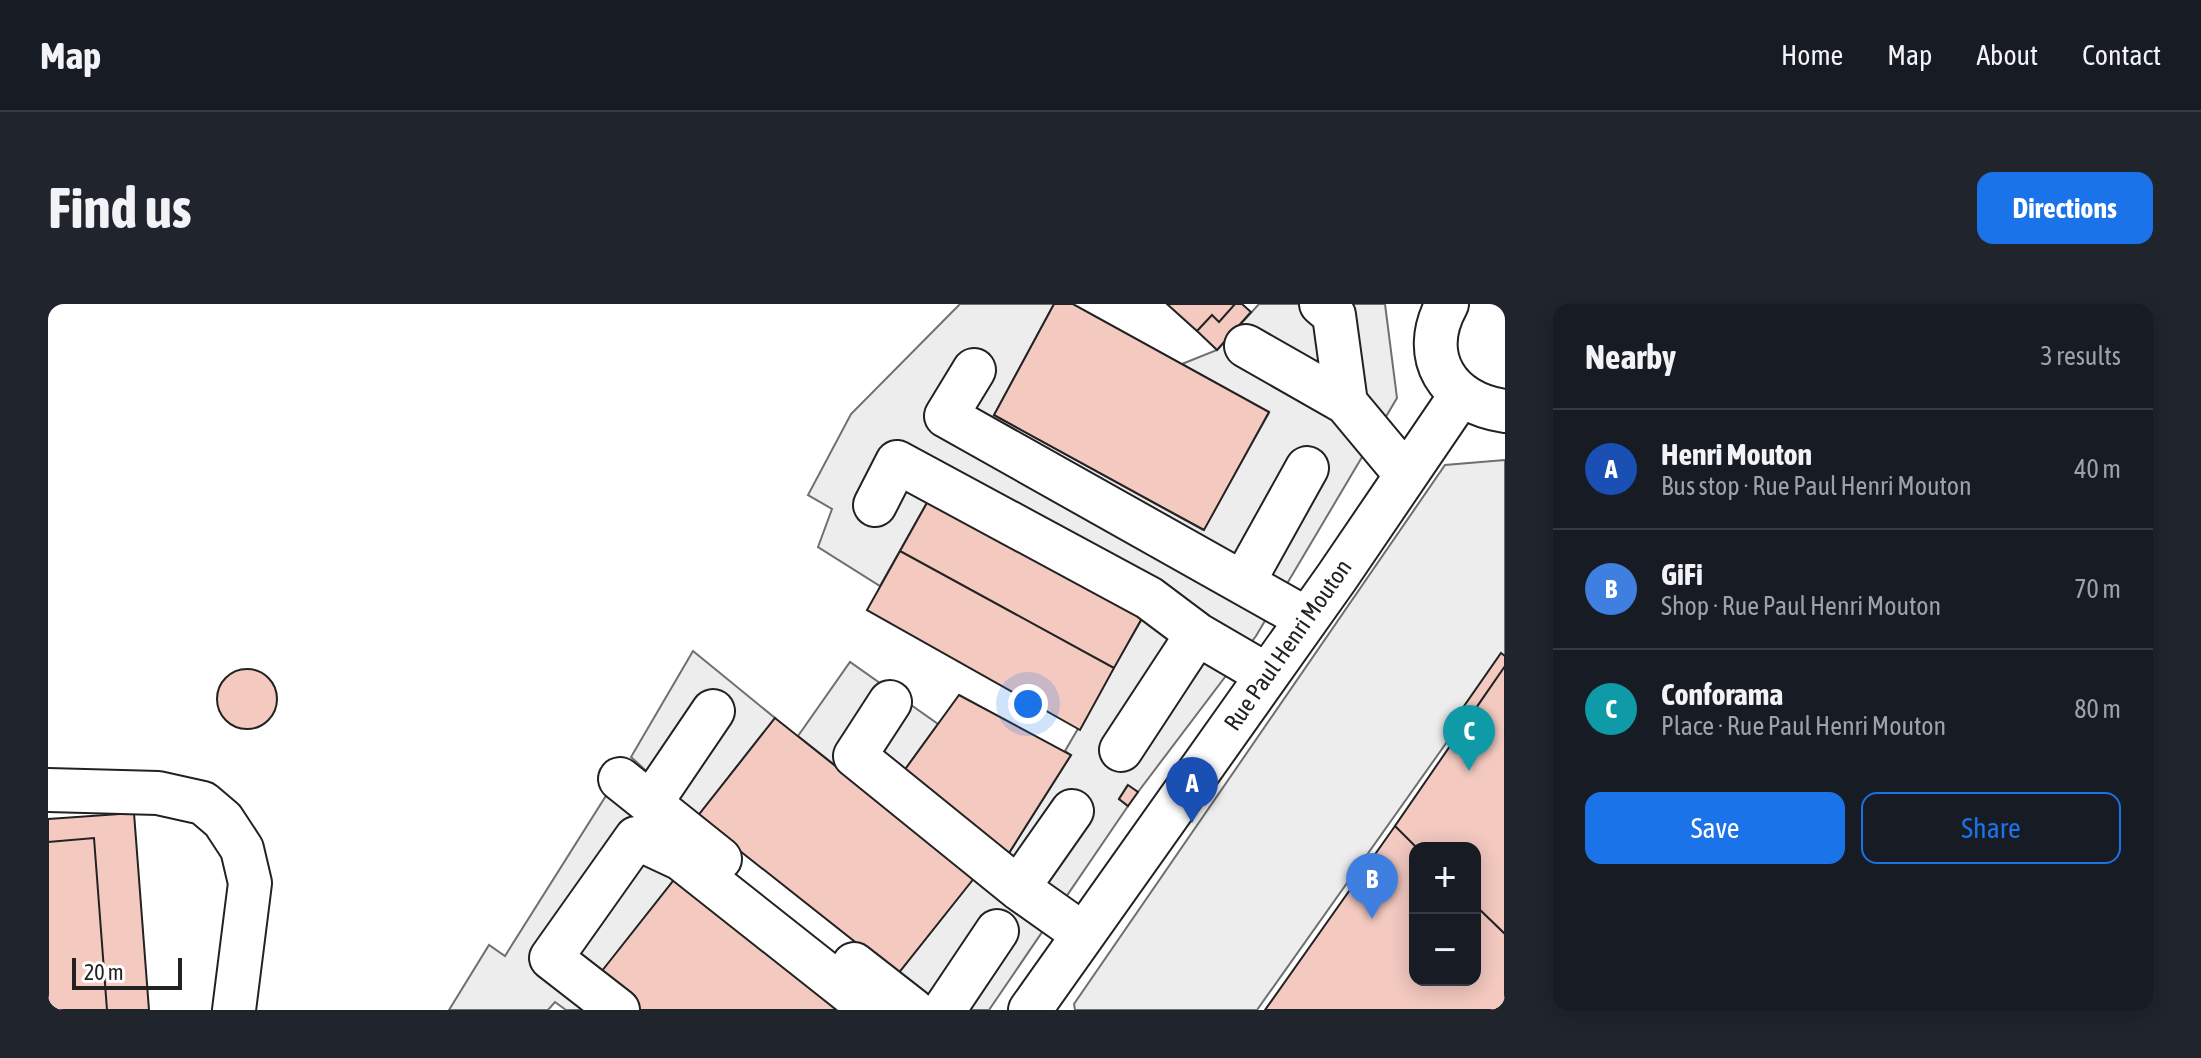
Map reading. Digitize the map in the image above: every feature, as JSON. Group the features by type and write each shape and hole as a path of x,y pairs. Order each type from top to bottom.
{"street":[{"path":"1321,304 1334,315 1346,403"},
{"path":"1447,304 1438,321 1435,348 1442,374 1460,396 1482,408 1505,411"},
{"path":"1246,346 1346,403 1406,475"},
{"path":"974,370 946,416 1307,619"},
{"name":"Rue Paul Henri Mouton","path":"1030,1010 1307,619 1460,396"},
{"path":"875,505 897,462 1149,598 1197,634 1267,675"},
{"path":"1243,583 1307,468"},
{"path":"1121,750 1197,634"},
{"path":"890,702 855,756 1018,888 1083,934"},
{"path":"713,711 635,792 913,1010"},
{"path":"48,790 158,793 203,803 223,820 242,849 250,883 234,1010"},
{"path":"1018,888 1072,811"},
{"path":"618,1010 551,958 636,838 681,859 872,1010"},
{"path":"944,1010 997,931"}],"shaded area":[{"path":"960,304 1054,304 994,415 1203,530 1269,413 1182,364 1217,350 1259,304 1385,304 1397,398 1256,636 1138,792 1127,786 1119,799 1128,806 989,1010 935,1010 897,975 975,876 798,736 850,662 938,724 901,775 1009,853 1071,755 1065,751 1146,612 933,492 880,586 818,547 832,509 808,495 851,414"},
{"path":"1505,460 1505,660 1257,1010 1075,1010 1074,1004 1445,465"},
{"path":"693,651 775,718 697,817 631,757"},
{"path":"609,791 635,810 677,876 631,1010 566,1010 555,1002 548,1010 449,1010 489,945 505,956"}],"building":[{"path":"1054,304 1073,304 1269,412 1204,530 994,415"},
{"path":"1167,304 1235,304 1219,322 1212,315 1197,331"},
{"path":"1235,304 1242,304 1251,312 1217,350 1197,331 1212,315 1219,322"},
{"path":"933,492 1146,611 1114,668 900,551"},
{"path":"900,551 1114,668 1080,730 867,610"},
{"path":"1501,653 1505,656 1505,666 1471,715 1462,709"},
{"path":"1505,666 1505,934 1481,911 1481,842 1411,842 1395,826"},
{"path":"247,669 258,671 268,678 275,688 275,710 268,720 258,727 247,729 236,727 226,720 219,710 217,699 219,688 226,678 236,671"},
{"path":"959,695 1071,755 1009,853 901,775"},
{"path":"775,718 975,877 897,975 697,817"},
{"path":"1128,785 1138,792 1128,806 1119,799"},
{"path":"134,813 149,1010 107,1010 94,838 48,842 48,819"},
{"path":"1395,826 1411,842 1409,986 1481,986 1481,911 1505,934 1505,1010 1265,1010"},
{"path":"94,838 107,1010 48,1010 48,842"},
{"path":"677,876 847,1010 631,1010 594,981"}],"place":[{"name":"Conforama","path":"1469,771"},
{"name":"Henri Mouton","path":"1192,823"},
{"name":"GiFi","path":"1372,919"}]}
